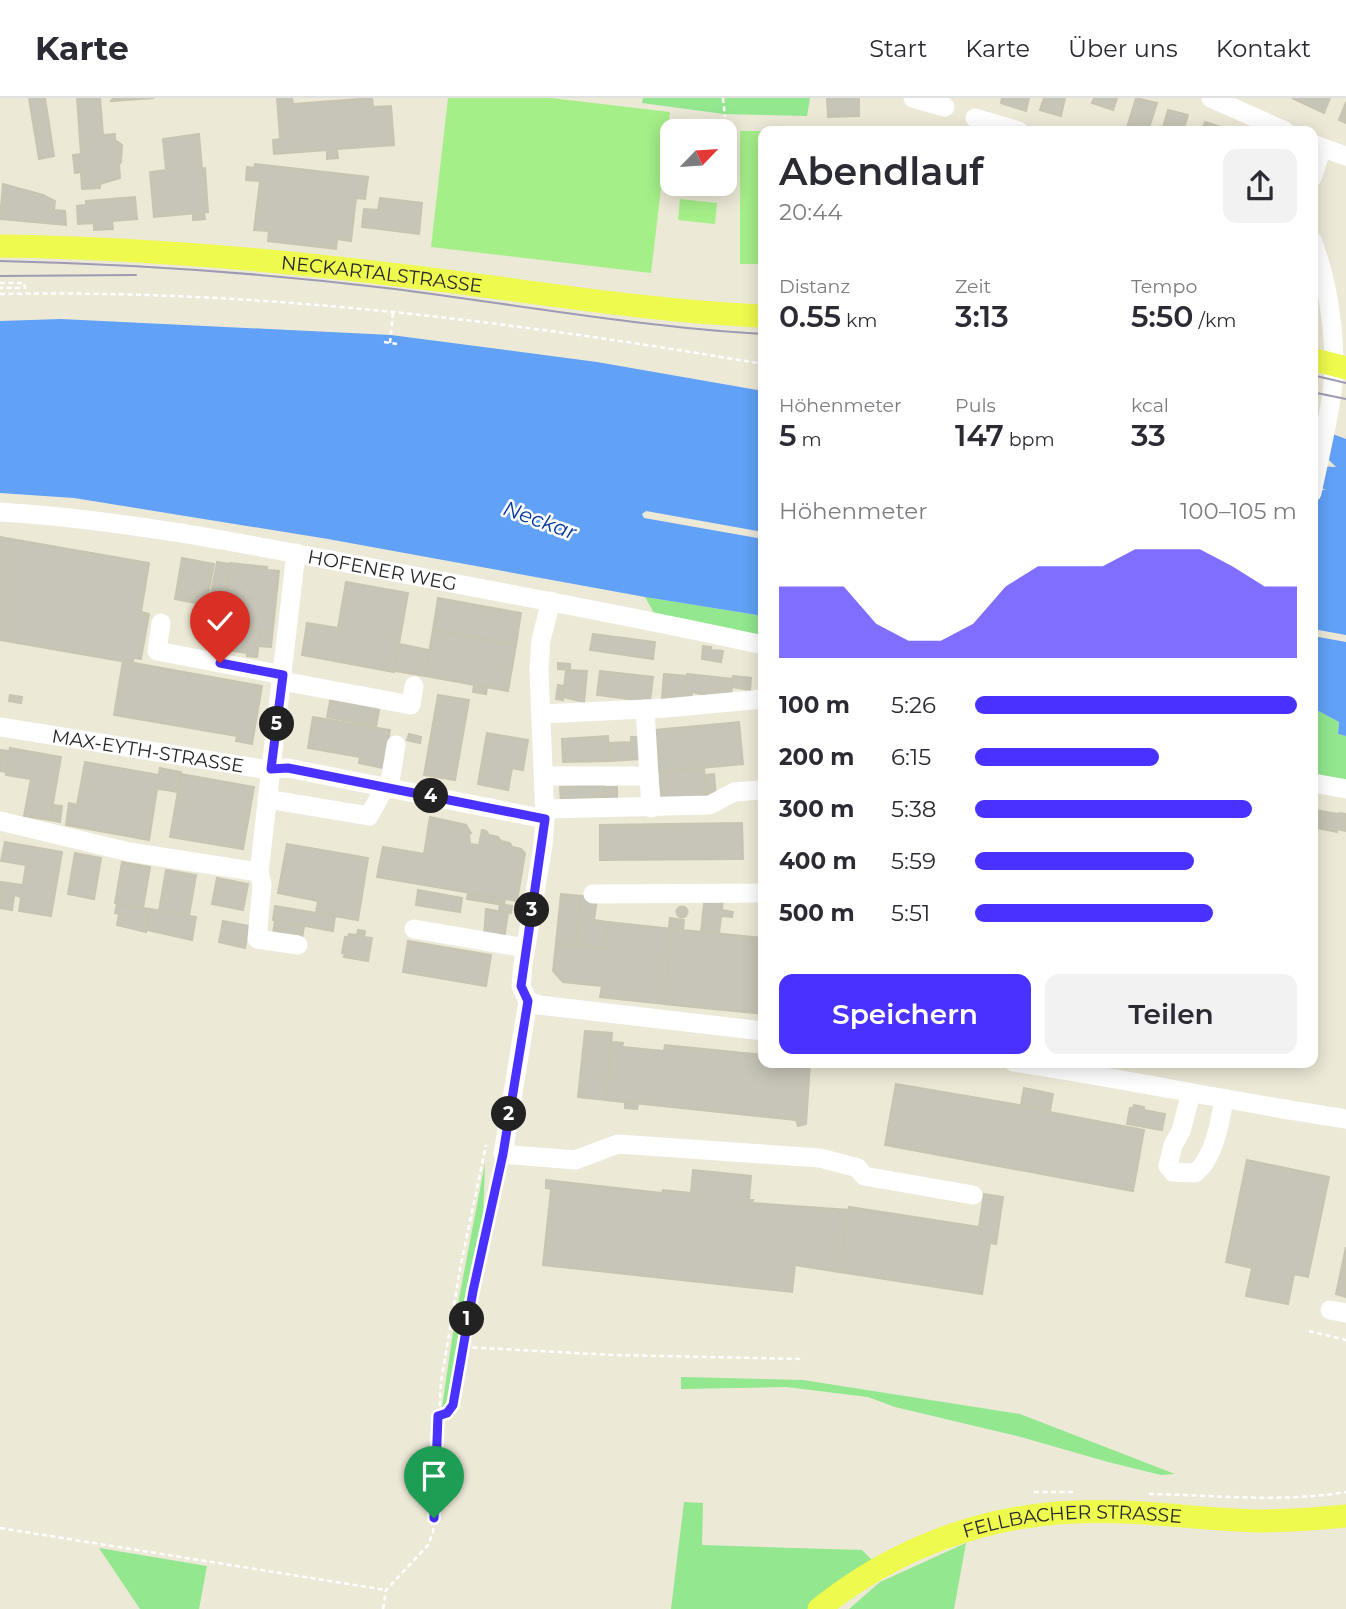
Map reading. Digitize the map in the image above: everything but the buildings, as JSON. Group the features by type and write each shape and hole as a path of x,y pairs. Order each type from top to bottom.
{"main road":[{"name":"NECKARTALSTRASSE","path":"0,246 150,251 270,261 638,306 758,316"},
{"path":"1318,361 1346,369"},
{"name":"FELLBACHER STRASSE","path":"819,1609 855,1582 900,1556 977,1525 1074,1512 1255,1521 1346,1516"}],"street":[{"path":"914,98 945,107"},
{"path":"1211,98 1274,126"},
{"path":"975,118 1001,126"},
{"path":"1318,146 1346,156"},
{"path":"1318,255 1328,296 1332,343 1332,392 1318,463"},
{"name":"HOFENER WEG","path":"0,512 108,521 551,601 758,644"},
{"path":"296,554 259,872 262,885 257,939 298,946"},
{"path":"551,601 541,640 545,814 543,845 521,986 528,1001 503,1154 575,1160 618,1144 820,1158 858,1168 864,1176 973,1195"},
{"path":"161,623 157,651 411,705 414,686"},
{"path":"541,714 758,699"},
{"path":"645,709 651,808"},
{"name":"MAX-EYTH-STRASSE","path":"0,727 271,769 288,768 387,788 545,814 710,805 734,792 758,790"},
{"path":"267,799 369,816 387,788 396,745"},
{"path":"544,776 649,776"},
{"path":"1318,784 1346,789"},
{"path":"0,821 129,852 259,872"},
{"path":"593,894 758,893"},
{"path":"414,929 526,948"},
{"path":"528,1001 539,1005 758,1030"},
{"path":"1047,1068 1346,1119"},
{"path":"1191,1093 1181,1132 1173,1145 1168,1166 1173,1172 1195,1173 1204,1166 1221,1118 1224,1099"}],"path":[{"path":"723,98 725,117"},
{"path":"24,283 25,288 0,286 24,283"},
{"path":"0,294 198,298 393,312 538,328 758,363"},
{"path":"390,343 393,312"},
{"path":"384,342 397,344"},
{"path":"383,1609 386,1590 428,1545 433,1533 441,1382 458,1281 487,1143"},
{"path":"438,1416 447,1413 453,1405 473,1291 503,1154"},
{"path":"1309,1331 1346,1340"},
{"path":"464,1347 613,1355 803,1359"},
{"path":"1034,1492 1074,1492"},
{"path":"1142,1494 1280,1498 1346,1492"},
{"path":"0,1528 386,1590"}],"green space":[{"path":"448,98 551,98 670,112 669,119 660,119 660,196 651,273 431,247"},
{"path":"643,98 810,98 807,116 724,114 642,103"},
{"path":"740,131 758,131 758,264 740,264"},
{"path":"680,199 717,203 715,224 678,220"},
{"path":"645,597 758,615 758,638 654,613"},
{"path":"1318,711 1339,722 1338,734 1346,736 1346,780 1318,774"},
{"path":"485,1163 481,1279 472,1279 451,1408 442,1407 455,1319"},
{"path":"681,1377 803,1380 1020,1414 1175,1474 1161,1475 1108,1462 1021,1437 895,1407 868,1397 786,1387 681,1389"},
{"path":"684,1502 703,1503 702,1545 862,1550 872,1560 808,1609 671,1609"},
{"path":"966,1543 954,1609 849,1609 880,1582"},
{"path":"99,1548 207,1566 199,1609 140,1609"}],"water":[{"name":"Neckar","path":"61,319 391,335 597,362 758,390 758,531 646,511 642,514 644,518 758,538 758,615 328,539 74,498 0,493 0,321"},
{"path":"1322,430 1346,439 1346,635 1318,630 1318,490 1326,490 1318,487 1318,466 1336,467 1328,459"},
{"path":"1318,637 1346,642 1346,736 1338,734 1339,722 1318,711"}],"tram line":[{"path":"0,261 99,264 297,278 625,321 758,334"},
{"path":"0,276 136,275"},
{"path":"1318,376 1346,383"},
{"path":"1318,393 1346,399"}],"route":[{"path":"220,663 283,675 271,769 288,768 545,819 523,964 521,986 528,1001 495,1201 467,1318 462,1363 453,1405 447,1413 438,1416 434,1518"}]}
